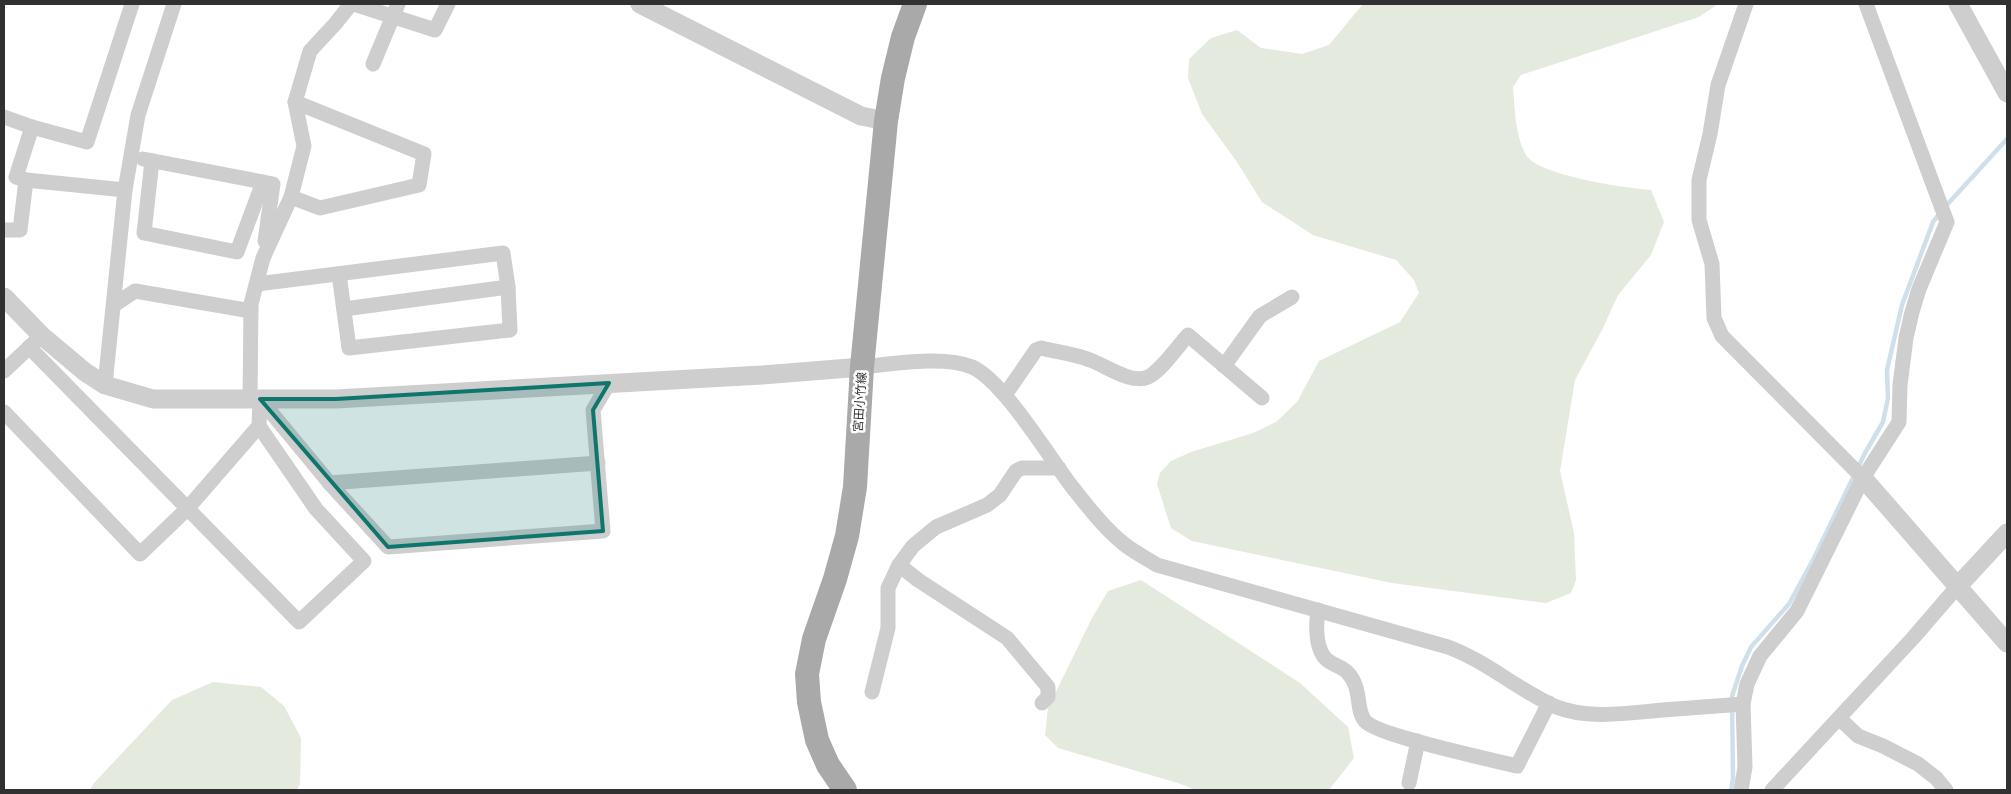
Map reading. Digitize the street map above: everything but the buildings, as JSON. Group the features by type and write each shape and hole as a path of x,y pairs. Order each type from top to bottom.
{"main road":[{"name":"宮田小竹線","path":"845,790 828,765 817,740 809,702 807,674 814,639 835,579 847,536 854,487 862,366 886,121 903,36 915,4"}],"street":[{"path":"4,117 87,142 130,4"},
{"path":"105,385 125,190 138,115 174,4"},
{"path":"263,258 291,197 304,146 295,102 310,51 352,4 395,11 435,30 448,4"},
{"path":"640,4 861,116 886,121"},
{"path":"1746,4 1718,85 1710,134 1699,180 1699,220 1712,264 1714,318 1722,336 1863,478 2007,643"},
{"path":"1741,790 1745,767 1743,704 1747,684 1760,656 1797,610 1863,478 1898,422 1900,385 1906,338 1912,312 1919,289 1947,222 1866,4"},
{"path":"1958,4 2007,93"},
{"path":"373,64 395,11"},
{"path":"291,197 320,208 419,185 424,154 295,102"},
{"path":"32,127 16,177 26,180 125,190"},
{"path":"4,296 35,341 188,509 299,622 364,561 316,509 259,426 255,399 251,311 263,258 273,184 132,157"},
{"path":"152,160 144,234 237,252 263,182"},
{"path":"4,230 20,230 26,180"},
{"path":"257,284 503,253 508,287 510,330 349,348 339,274"},
{"path":"344,309 508,287"},
{"path":"114,305 135,291 251,311"},
{"path":"1224,366 1260,316 1292,297"},
{"path":"1005,395 1036,350 1041,348 1090,360 1127,376 1140,379 1148,377 1157,370 1188,335 1262,398"},
{"path":"35,341 105,385 153,398 336,399 762,375 924,361 953,363 972,367 1005,395 1058,468 1107,528 1126,546 1156,565 1463,652 1511,683 1556,707 1585,713 1620,714 1743,704"},
{"path":"4,371 35,341"},
{"path":"255,399 388,547 603,530 593,410 609,383"},
{"path":"4,412 140,554 188,509 259,426"},
{"path":"329,482 598,463"},
{"path":"872,692 888,628 888,588 913,546 936,527 987,505 1000,495 1016,471 1022,468 1058,468"},
{"path":"1772,790 2007,533"},
{"path":"900,565 918,580 1007,638 1048,687 1048,697 1042,703"},
{"path":"1318,610 1316,624 1319,646 1325,659 1346,670 1355,683 1363,719 1370,726 1418,741 1517,766 1550,703"},
{"path":"1839,718 1858,736 1883,746 1918,764 1936,778 1946,790"},
{"path":"1410,783 1418,741"}],"highlighted area":[{"path":"609,383 593,410 603,531 388,547 260,399 336,399"}],"shaded area":[{"path":"1363,4 1718,4 1699,17 1521,75 1513,87 1516,122 1522,147 1526,155 1534,162 1565,175 1623,187 1651,190 1664,222 1651,255 1618,295 1602,330 1575,380 1560,471 1574,533 1576,580 1571,593 1546,603 1392,583 1192,541 1171,528 1157,484 1160,473 1171,461 1191,452 1253,433 1276,422 1297,402 1319,361 1400,322 1419,293 1414,280 1396,260 1313,235 1262,202 1237,162 1202,114 1188,78 1189,59 1211,38 1237,30 1261,48 1302,54 1329,45"},
{"path":"1141,580 1300,683 1348,727 1354,758 1329,790 1196,790 1058,748 1045,735 1048,708 1092,618 1108,591"},
{"path":"213,682 261,687 284,706 301,738 300,784 297,790 90,790 94,783 172,700"}],"waterway":[{"path":"1945,207 2007,139"},
{"path":"1731,790 1733,778 1732,696 1742,666 1751,647 1789,604 1814,558 1865,453 1883,422 1888,398 1887,370 1902,305 1933,222 1940,213"}]}
